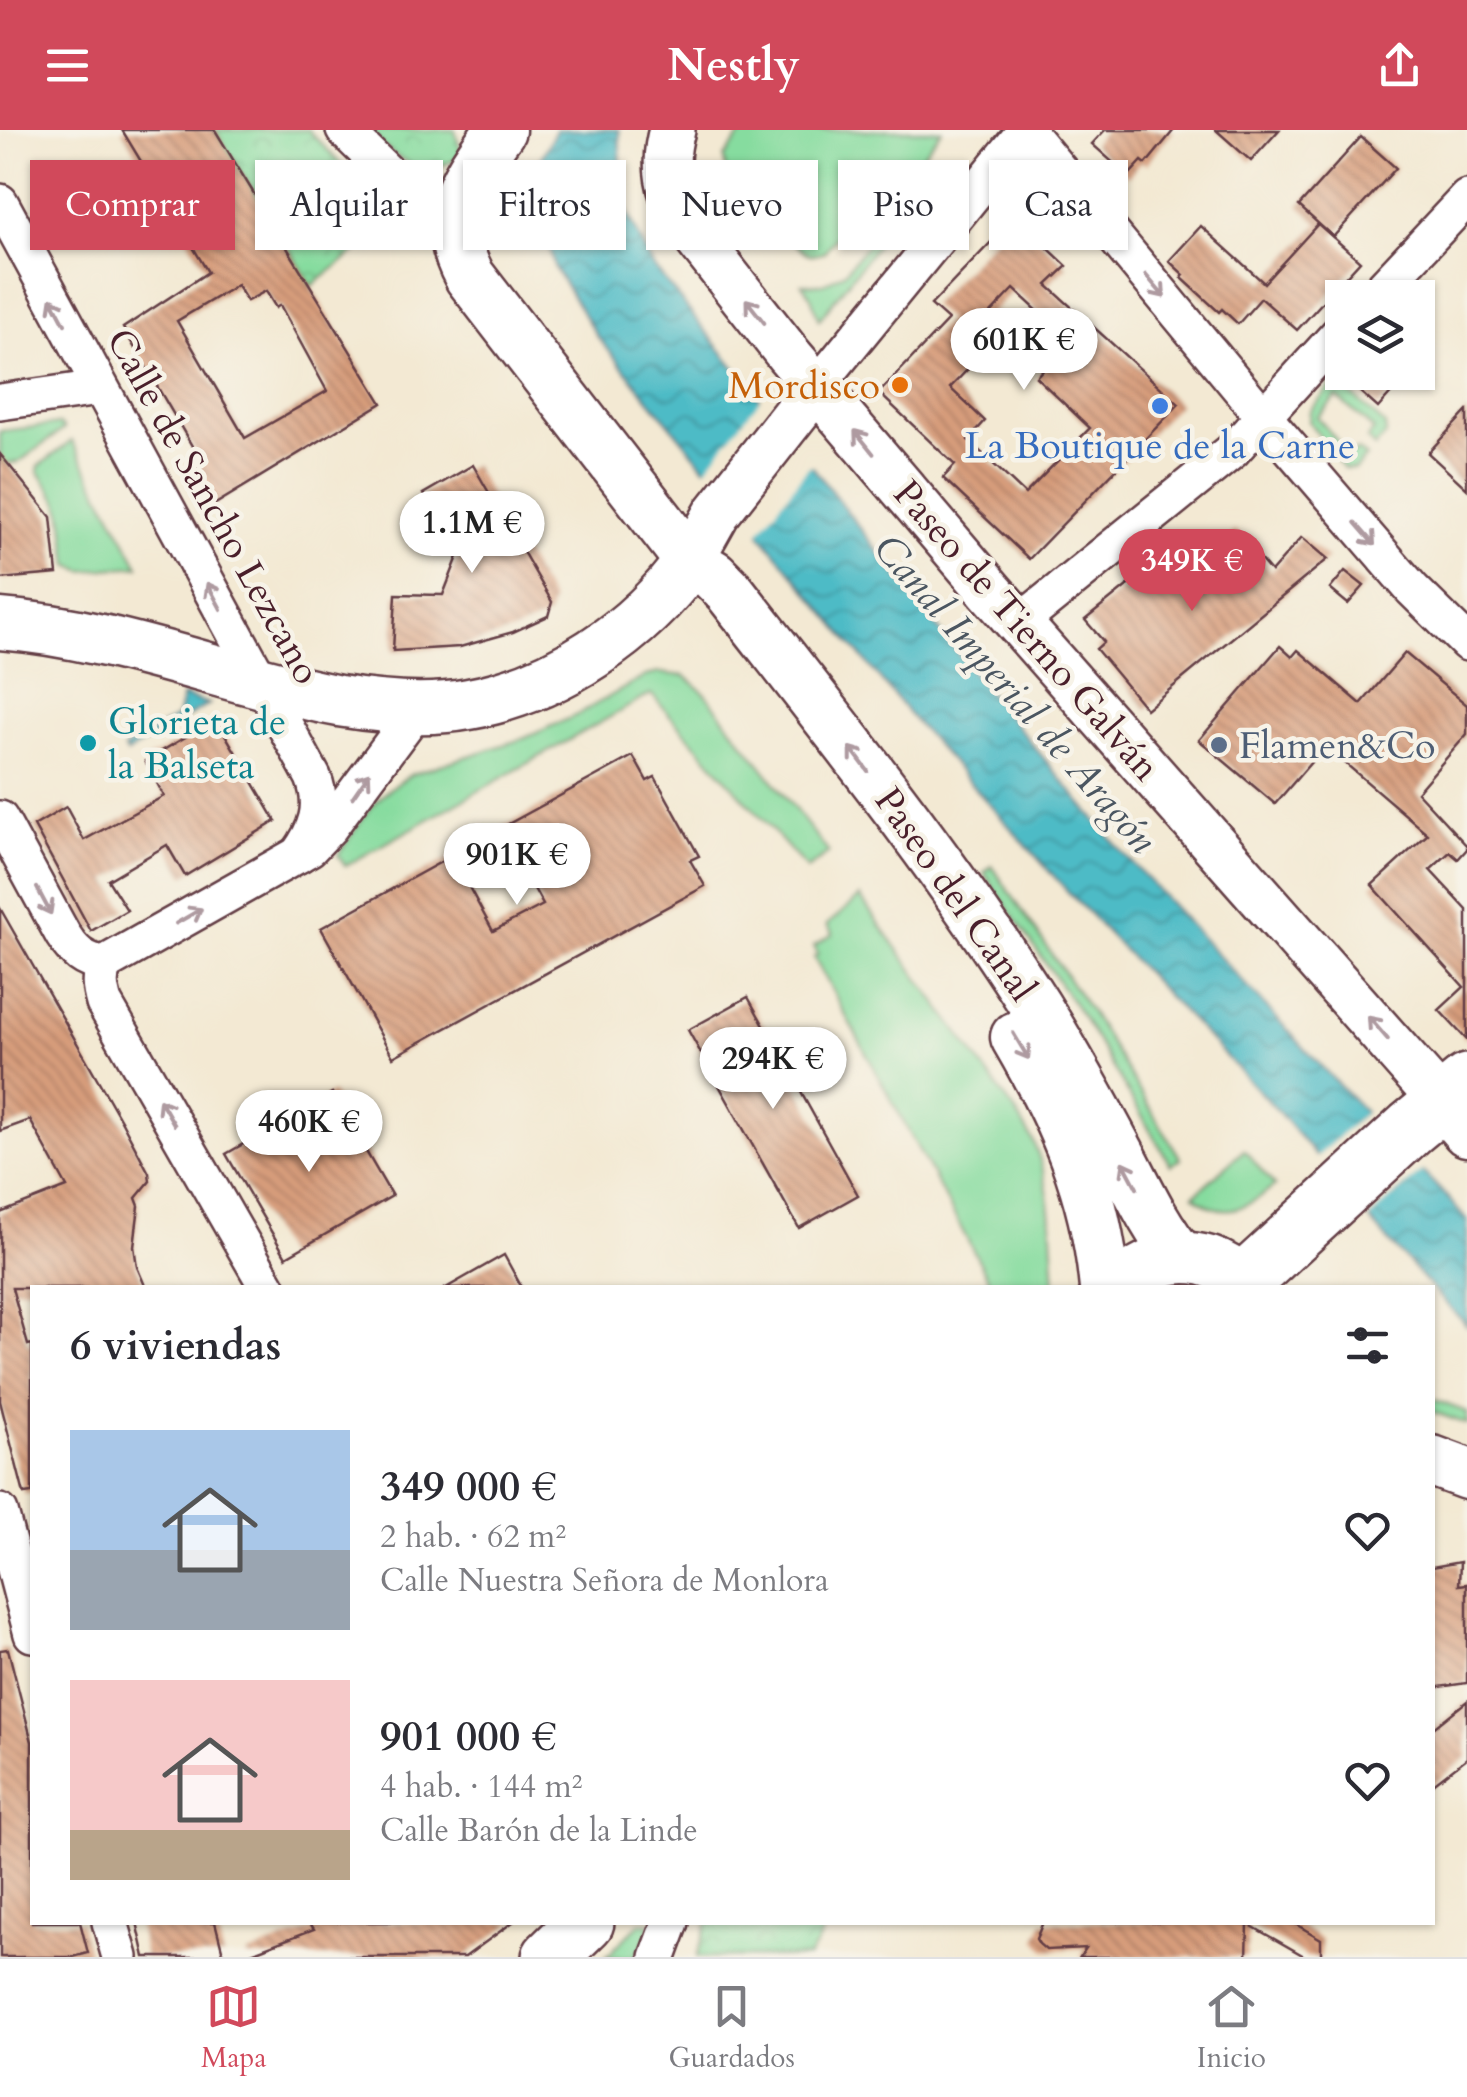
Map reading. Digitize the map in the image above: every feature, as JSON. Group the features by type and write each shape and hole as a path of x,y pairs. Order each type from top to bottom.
{"main road":[{"name":"Paseo del Canal","path":"495,133 456,205 454,231 464,264 690,561 713,575 728,591 828,718 982,924 1084,1087 1164,1236 1181,1258"},
{"name":"Paseo del Canal","path":"690,561 696,590 707,613 942,926 1038,1075 1072,1146 1088,1192 1104,1285"},
{"path":"0,624 87,636 339,701 418,708 466,705 499,698 576,663 648,610 690,561"},
{"path":"1243,1285 1324,1207 1447,1111"},
{"path":"1125,1285 1145,1267 1181,1258 1221,1266 1241,1285"},
{"path":"1435,1461 1467,1474"},
{"path":"550,1957 583,1925"}],"street":[{"path":"344,130 458,250"},
{"name":"Paseo de Tierno Galván","path":"672,130 666,176 676,207 805,400 1019,623 1447,1111"},
{"path":"690,561 717,514 805,400 1026,130 1262,416 1412,589 1467,643"},
{"path":"1390,280 1467,198"},
{"name":"Calle de Sancho Lezcano","path":"0,202 312,777 320,801 315,826 298,855"},
{"path":"1019,623 1232,451 1325,348"},
{"path":"0,402 100,388"},
{"path":"0,819 62,936 74,952 93,963 104,964 318,842 418,708"},
{"path":"104,964 99,984 104,1004 266,1285"},
{"path":"0,1512 6,1563 30,1629"},
{"path":"111,1925 120,1957"},
{"path":"658,1957 670,1925"}],"green space":[{"path":"215,130 308,130 337,160 255,160 255,194"},
{"path":"366,130 455,130 462,155 443,165 443,160 403,160"},
{"path":"745,130 942,130 919,160 838,160 838,235 824,252 815,255 803,250 818,250 818,160 724,158"},
{"path":"290,250 358,250 312,286"},
{"path":"862,250 873,250 819,320 802,284 823,284 845,272"},
{"path":"1328,390 1346,390 1385,425 1386,435 1375,447 1367,439 1374,430 1337,397 1317,417 1350,456 1357,450 1366,457 1355,469 1344,469 1309,422 1310,411"},
{"path":"60,424 64,429 19,462 0,464 0,431"},
{"path":"72,441 139,566 84,571 69,565 59,502 38,471 39,466"},
{"path":"646,676 685,676 705,693 829,853 807,869 651,694 345,866 338,855 369,809 412,774 525,738 575,716"},
{"path":"992,866 1092,1014 1181,1159 1171,1165 1085,1021 984,873"},
{"path":"860,897 1017,1114 1040,1159 1048,1195 1055,1285 992,1285 814,957 818,954 814,946 833,934 827,925"},
{"path":"1244,1150 1275,1186 1246,1205 1226,1210 1194,1195"},
{"path":"1435,1400 1467,1412 1467,1424 1435,1413"},
{"path":"638,1925 649,1925 643,1945 634,1957 606,1957"},
{"path":"706,1925 827,1925 809,1957 697,1957"}],"water":[{"name":"Canal Imperial de Aragón","path":"556,130 619,130 621,160 540,160"},
{"name":"Canal Imperial de Aragón","path":"626,209 653,266 976,677 1123,853 1467,1221 1467,1326 1435,1291 1435,1285 1429,1285 1384,1236 1276,1109 1070,894 918,725 597,336 555,269 550,250 626,250"},
{"path":"183,696 209,704 127,753 124,749 177,717"}],"pier":[{"path":"762,393 817,464 809,466 757,538 703,472"},
{"path":"1369,1109 1426,1168 1365,1222 1313,1160"}],"building":[{"path":"122,130 215,130 233,160 140,160"},
{"path":"1105,130 1174,130 1146,164 1142,161 1128,176 1128,160 1110,160 1092,144"},
{"path":"1216,130 1279,130 1251,161"},
{"path":"1361,137 1396,168 1333,237 1299,206"},
{"path":"235,163 255,195 255,250 288,250 382,403 212,506 193,469 202,463 123,328 208,272 195,250 235,250","holes":["237,285 247,301 266,291 276,308 280,305 327,391 245,438 177,321"]},
{"path":"1318,224 1360,261 1343,280 1325,280 1325,299 1297,330 1261,298 1238,324 1222,309 1219,312 1169,261 1201,226 1264,283"},
{"path":"989,244 989,250 1050,250 1067,266 1047,285 1179,404 1029,559 943,478 955,465 879,393 948,320 931,305","holes":["1014,289 1070,341 1036,377 1090,428 1025,494 968,440 985,421 950,388 983,353 967,338"]},
{"path":"1358,390 1394,390 1378,408"},
{"path":"1467,411 1467,489 1428,453"},
{"path":"0,454 51,517 57,574 0,579"},
{"path":"473,465 552,602 548,616 513,632 460,647 393,651 396,594 443,595 459,554 423,494"},
{"path":"1236,531 1271,572 1302,537 1328,559 1146,709 1096,649 1104,642 1085,620 1143,573 1161,594"},
{"path":"1345,571 1364,586 1348,604 1330,589"},
{"path":"1280,646 1292,657 1298,650 1361,704 1405,653 1467,705 1467,734 1417,792 1467,846 1458,859 1450,852 1430,870 1467,910 1467,1040 1439,1010 1464,987 1372,885 1428,834 1325,746 1275,804 1199,740"},
{"path":"216,719 276,821 185,876 167,845 108,880 127,910 91,931 34,826 66,807 84,840 164,796 145,761"},
{"path":"633,756 647,781 655,777 699,856 690,860 705,886 393,1057 321,928 452,856 493,931 543,905 501,828"},
{"path":"0,908 122,1122 150,1181 136,1198 139,1206 134,1246 145,1285 12,1288 30,1344 30,1493 24,1494 0,1401 0,1213 67,1187 30,1120 0,1131"},
{"path":"748,997 858,1195 799,1228 688,1030"},
{"path":"332,1093 392,1196 286,1257 226,1154"},
{"path":"504,1255 520,1285 451,1285"},
{"path":"1460,1562 1459,1585 1467,1584 1467,1683 1435,1688 1435,1566"},
{"path":"8,1649 30,1734 30,1925 81,1925 88,1953 73,1957 0,1957 0,1650"},
{"path":"1467,1701 1467,1758 1435,1783 1435,1727"},
{"path":"138,1925 216,1925 224,1957 145,1957"},
{"path":"311,1925 509,1925 465,1957 246,1955 314,1929"},
{"path":"1042,1925 1248,1925 1247,1957 1080,1957 1086,1948 1046,1950 1036,1939"},
{"path":"1250,1925 1297,1925 1321,1939 1321,1957 1306,1957"}],"place":[{"name":"Mordisco","path":"900,385"},
{"name":"La Boutique de la Carne","path":"1160,406"},
{"name":"Glorieta de la Balseta","path":"88,743"},
{"name":"Flamen&Co","path":"1219,745"}]}
